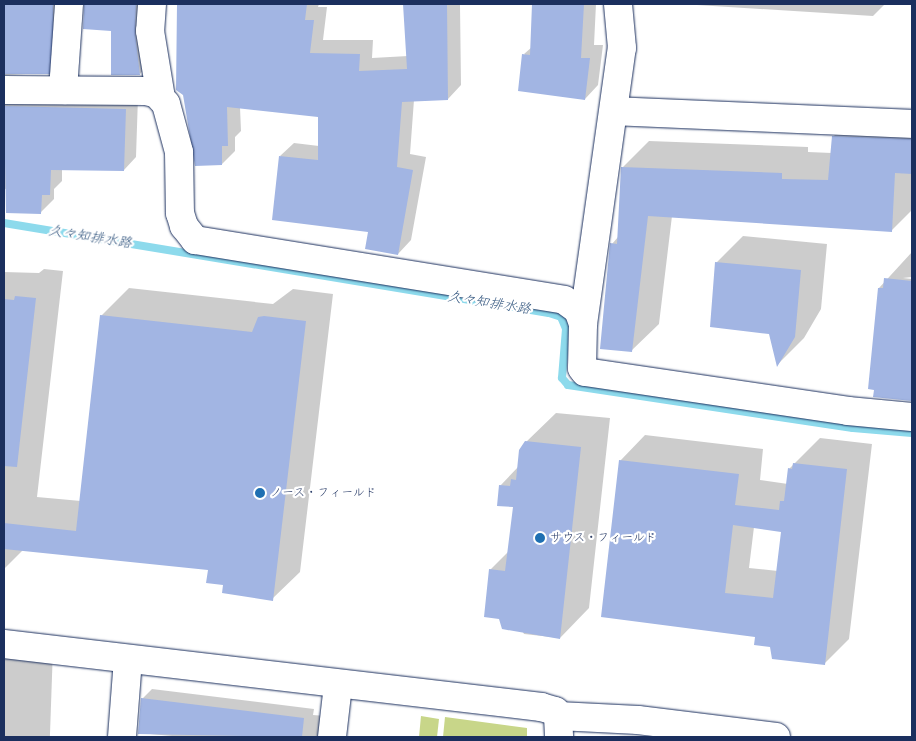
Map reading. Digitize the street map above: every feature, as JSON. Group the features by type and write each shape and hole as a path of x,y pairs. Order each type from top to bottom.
{"street":[{"path":"63,90 69,4"},
{"path":"152,4 150,31 161,98"},
{"path":"618,4 622,48 583,324 582,368 585,372 848,411 912,417"},
{"path":"4,90 146,91 161,98 166,104 179,152 180,213 184,226 195,240 564,300 578,310 583,324"},
{"path":"614,111 912,124"},
{"path":"4,644 338,685 541,707 555,711 558,727 637,729 776,737"},
{"path":"122,737 128,659"},
{"path":"332,737 338,685"}],"green space":[{"path":"421,716 439,719 437,737 419,737"},
{"path":"445,717 527,728 527,737 443,737"}],"building":[{"path":"4,4 53,4 53,74 4,74"},
{"path":"84,4 136,4 135,33 140,75 111,75 111,31 83,29"},
{"path":"177,4 307,4 305,20 314,20 310,53 360,54 359,71 407,69 403,4 447,4 448,100 402,102 397,167 413,170 398,255 365,249 368,232 272,220 279,156 318,160 318,117 227,107 228,146 222,146 222,165 195,166 183,95 176,90"},
{"path":"532,4 584,4 581,58 590,58 585,100 518,91 522,54 530,55"},
{"path":"4,106 126,109 124,171 51,170 50,195 42,195 41,214 6,213"},
{"path":"832,136 912,139 912,174 895,173 892,232 648,216 632,352 600,349 610,243 617,244 621,167 782,173 782,179 828,180"},
{"path":"715,262 801,270 795,337 777,367 769,334 710,327"},
{"path":"884,278 912,281 912,401 873,397 874,390 868,389 878,288 883,288"},
{"path":"15,296 36,298 17,467 4,466 4,299 14,300"},
{"path":"100,315 252,332 258,317 306,321 273,601 222,593 223,585 206,583 208,570 4,549 4,523 76,531"},
{"name":"サウス・フィールド","path":"525,441 581,447 560,639 502,629 499,619 484,617 489,569 505,571 513,507 497,506 499,485 510,486 511,479 516,480 519,450"},
{"path":"619,460 739,474 735,505 779,510 780,501 784,501 788,468 792,469 793,463 847,469 825,665 772,659 770,647 754,645 755,637 601,617","holes":["733,525 781,532 773,598 725,593"]},
{"path":"141,698 304,718 302,737 138,734"}],"waterway":[{"name":"久々知排水路","path":"4,223 549,313 561,317 566,329 562,378 568,385 853,428 912,433"}],"place":[{"name":"ノース・フィールド","path":"260,493"},
{"name":"サウス・フィールド","path":"540,538"}]}
